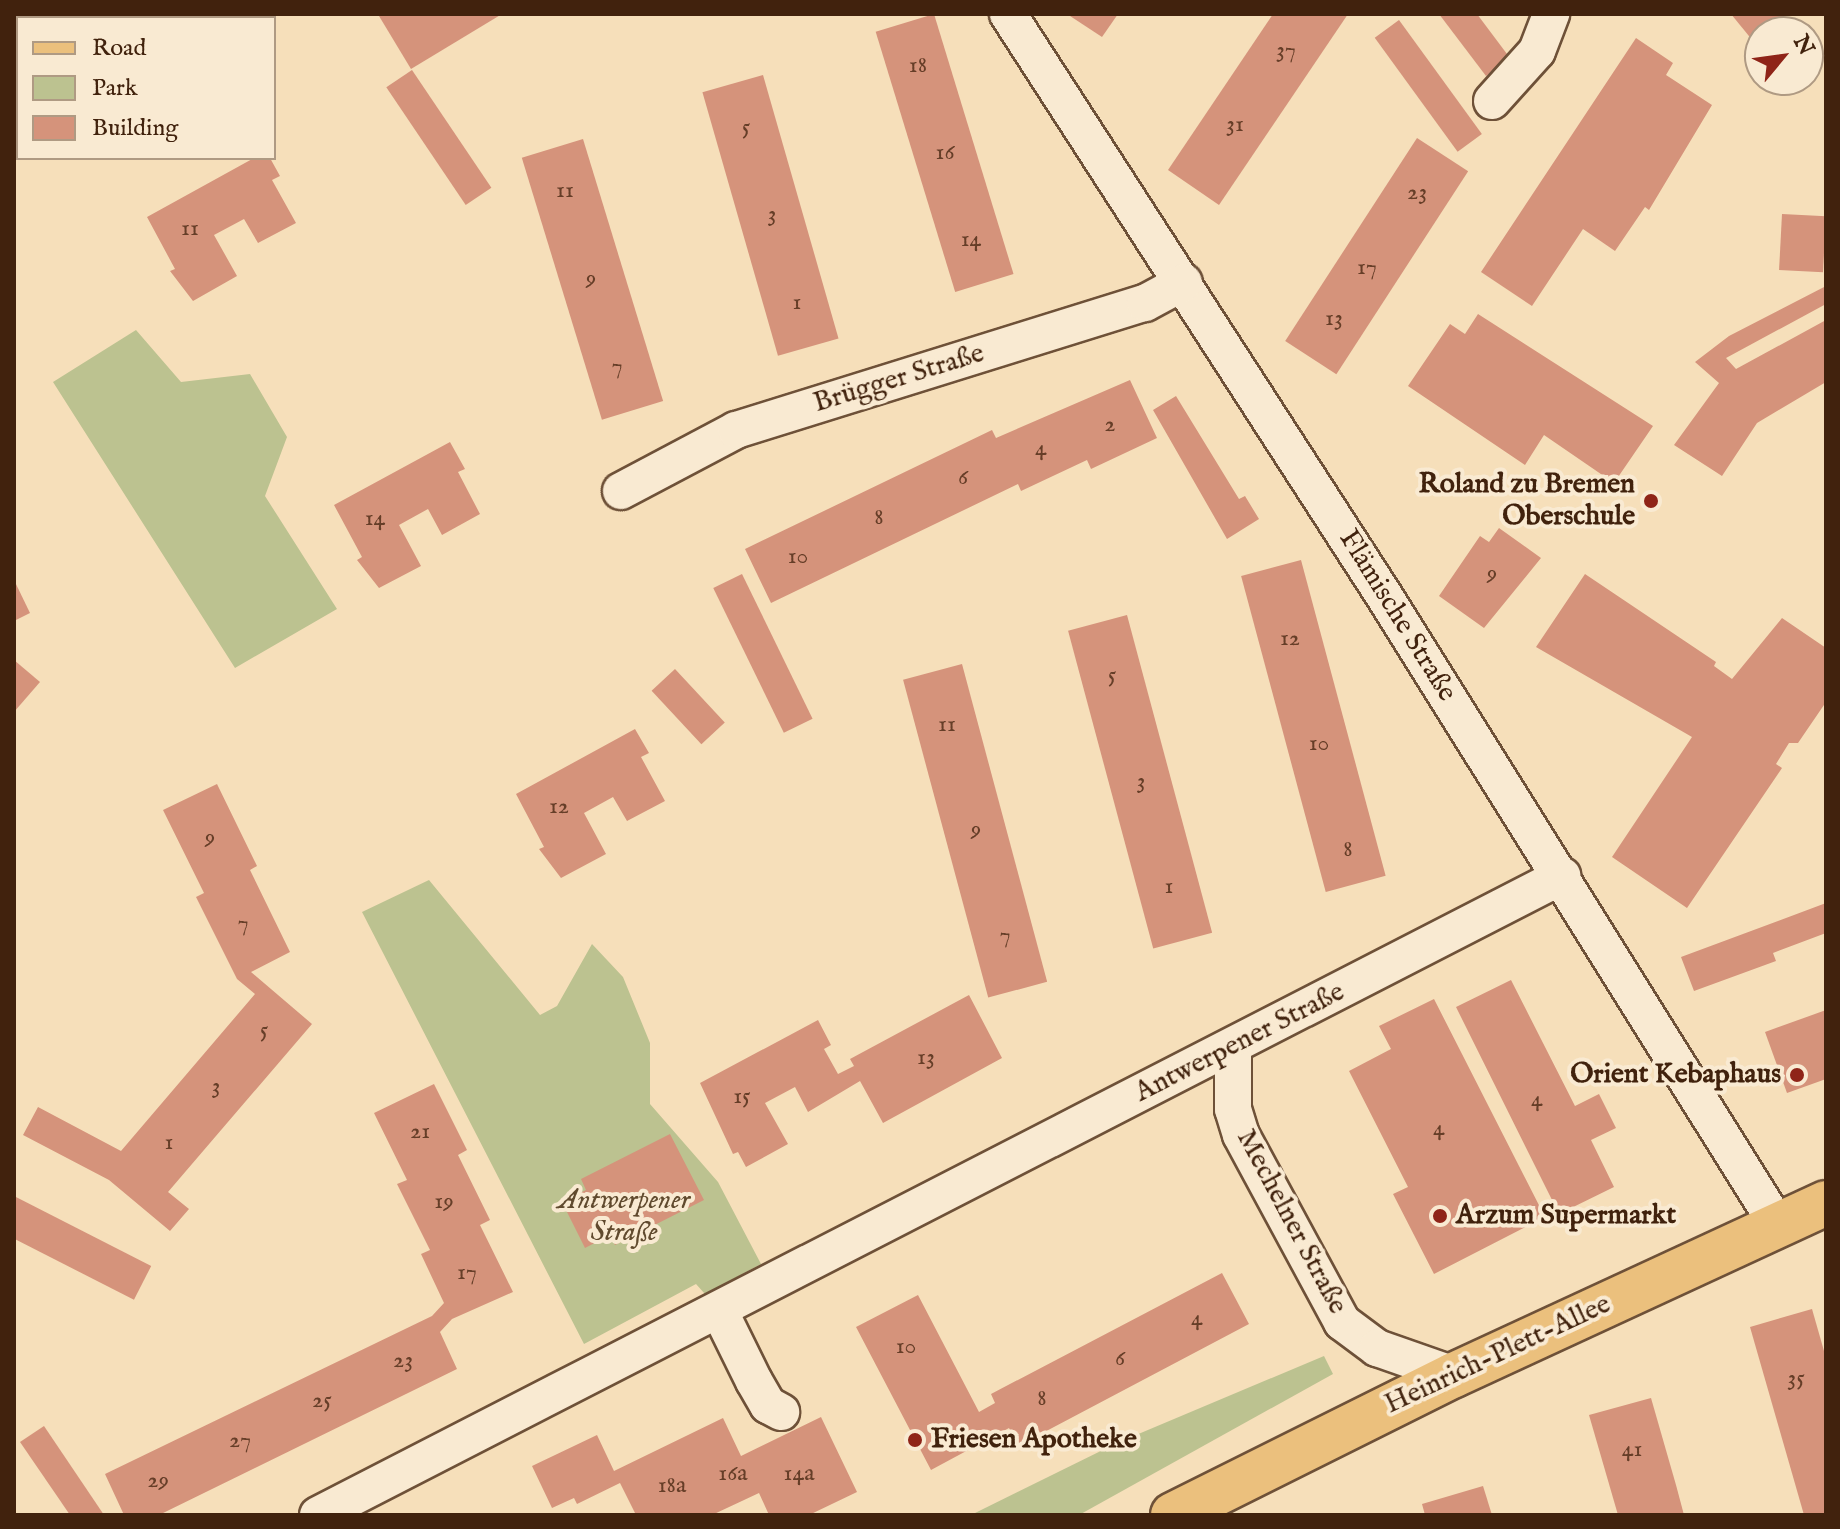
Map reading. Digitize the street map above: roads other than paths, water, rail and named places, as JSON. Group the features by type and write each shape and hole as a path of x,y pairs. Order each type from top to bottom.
{"main road":[{"name":"Heinrich-Plett-Allee","path":"1173,1515 1454,1375 1826,1203"}],"street":[{"name":"Flämische Straße","path":"1008,14 1184,282 1562,876 1777,1224"},
{"path":"1492,101 1537,51 1551,14"},
{"name":"Brügger Straße","path":"621,491 736,430 1145,303 1184,282"},
{"name":"Antwerpener Straße","path":"318,1515 1562,876"},
{"name":"Mechelner Straße","path":"1233,1047 1233,1109 1241,1135 1342,1322 1377,1348 1454,1375"},
{"path":"719,1310 761,1393 781,1412"}],"place":[{"name":"Roland zu Bremen Oberschule","path":"1651,501"},
{"name":"Orient Kebaphaus","path":"1797,1075"},
{"name":"Arzum Supermarkt","path":"1440,1216"},
{"name":"Friesen Apotheke","path":"915,1440"}]}
